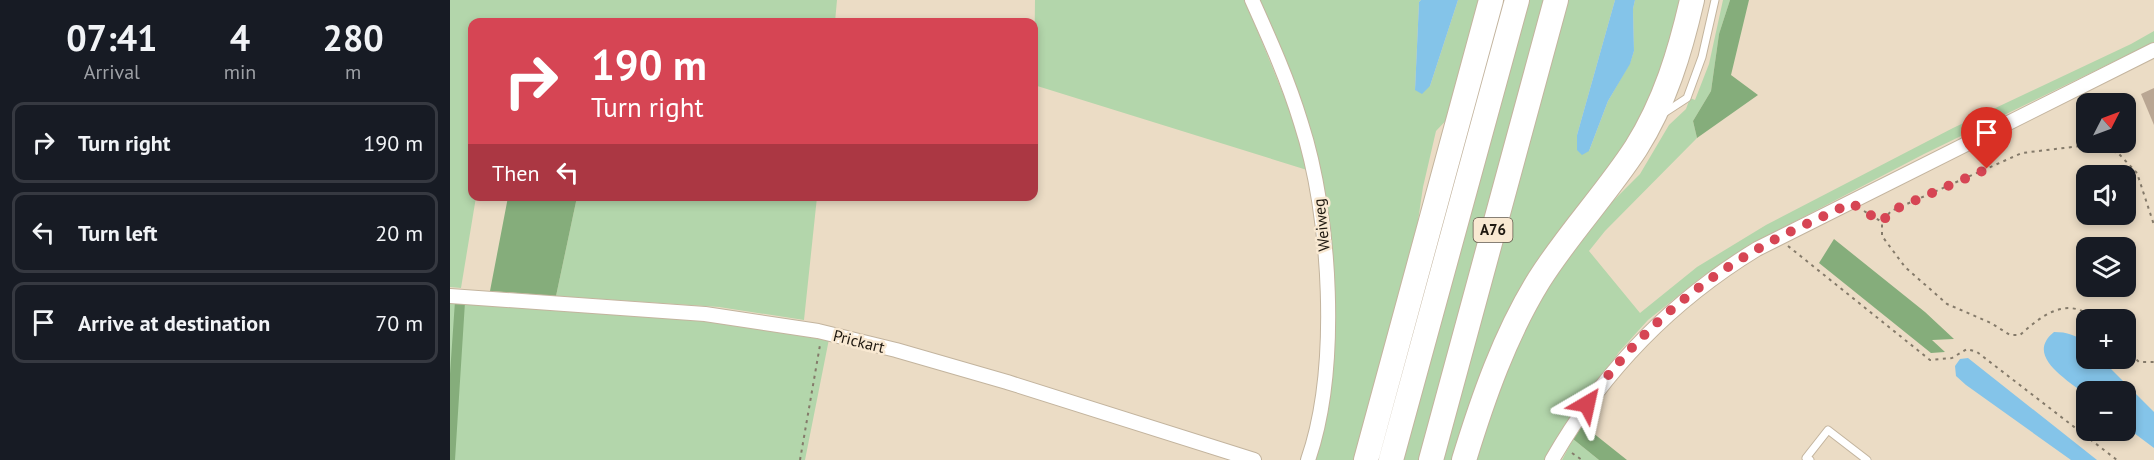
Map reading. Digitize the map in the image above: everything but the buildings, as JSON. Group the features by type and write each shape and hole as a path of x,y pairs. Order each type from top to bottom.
{"highway":[{"path":"1366,460 1491,0"},
{"name":"A76","path":"1391,460 1517,0"},
{"name":"A76","path":"1431,460 1556,0"},
{"path":"1464,460 1492,378 1521,312 1555,255 1627,162 1652,121 1682,47 1692,0"}],"street":[{"name":"Weiweg","path":"1252,0 1278,57 1301,123 1315,176 1323,235 1328,324 1326,373 1321,413 1308,460"},
{"path":"1552,460 1596,392 1641,338 1706,282 1778,238 2154,50"},
{"name":"Prickart","path":"450,296 705,314 822,332 896,350 1007,382 1254,460"}],"lane":[{"path":"1652,121 1687,98 1702,57 1715,0"},
{"path":"1810,460 1806,458 1828,430 1867,460"}],"path":[{"path":"2076,310 2055,309 2039,318 2020,335 2010,335 1991,323 1947,304 1905,267 1882,236 1882,222 1891,211 2022,153 2089,145 2118,153 2138,173 2154,225"},
{"path":"1851,203 1882,222"},
{"path":"1778,238 1930,360 1952,358 1967,349 1977,352 2117,460"},
{"path":"800,460 822,332"},
{"path":"2136,359 2139,362 2154,362"}],"green space":[{"path":"450,0 837,0 835,18 468,18 468,201 475,201 461,288 450,287"},
{"path":"1035,0 1245,0 1295,123 1307,170 1038,86 1038,18 1035,18"},
{"path":"1258,0 1421,0 1419,2 1415,90 1430,86 1458,0 1483,0 1454,112 1436,131 1423,187 1410,275 1358,460 1312,460 1327,402 1325,226"},
{"path":"1527,0 1550,0 1422,460 1400,460"},
{"path":"1568,0 1615,0 1577,135 1589,151 1608,101 1630,63 1634,51 1633,9 1635,0 1685,0 1657,102 1572,221 1453,460 1443,460"},
{"path":"1723,0 1730,0 1719,34 1711,91 1693,121 1697,138 1605,231 1589,251 1640,313 1697,267 1766,225 1953,128 2154,31 2154,42 1924,154 1771,234 1703,276 1648,320 1619,352 1555,442 1547,460 1473,460 1496,394 1543,292 1585,229 1640,174 1669,125 1686,109 1690,98 1695,100 1709,64"},
{"path":"1730,0 1749,0 1731,75 1758,95 1697,138 1693,121 1711,91 1719,34"},
{"path":"507,201 576,201 556,296 490,291"},
{"path":"576,201 817,201 804,320 719,307 556,296"},
{"path":"1834,239 1925,312 1954,339 1932,340 1945,352 1931,353 1819,263"},
{"path":"450,301 720,319 829,339 805,460 450,460"},
{"path":"455,301 465,302 455,460 450,460 450,374"},
{"path":"1583,425 1627,460 1599,460 1573,439"},
{"path":"1573,439 1599,460 1562,460"}],"water":[{"path":"1421,0 1458,0 1430,86 1422,94 1415,90 1419,2"},
{"path":"1615,0 1635,0 1633,9 1634,51 1630,64 1608,101 1589,151 1582,155 1577,150 1577,135"},
{"path":"2054,332 2076,337 2076,369 2111,369 2123,381 2076,381 2076,387 2060,375 2046,359 2044,350 2046,341"},
{"path":"1968,358 2097,460 2071,460 1966,385 1956,376 1955,366 1960,359"},
{"path":"2136,394 2154,412 2154,448 2136,434"}],"route":[{"path":"1587,404 1628,352 1658,322 1692,292 1757,249 1851,203 1882,222 1891,211 1987,169"}]}
